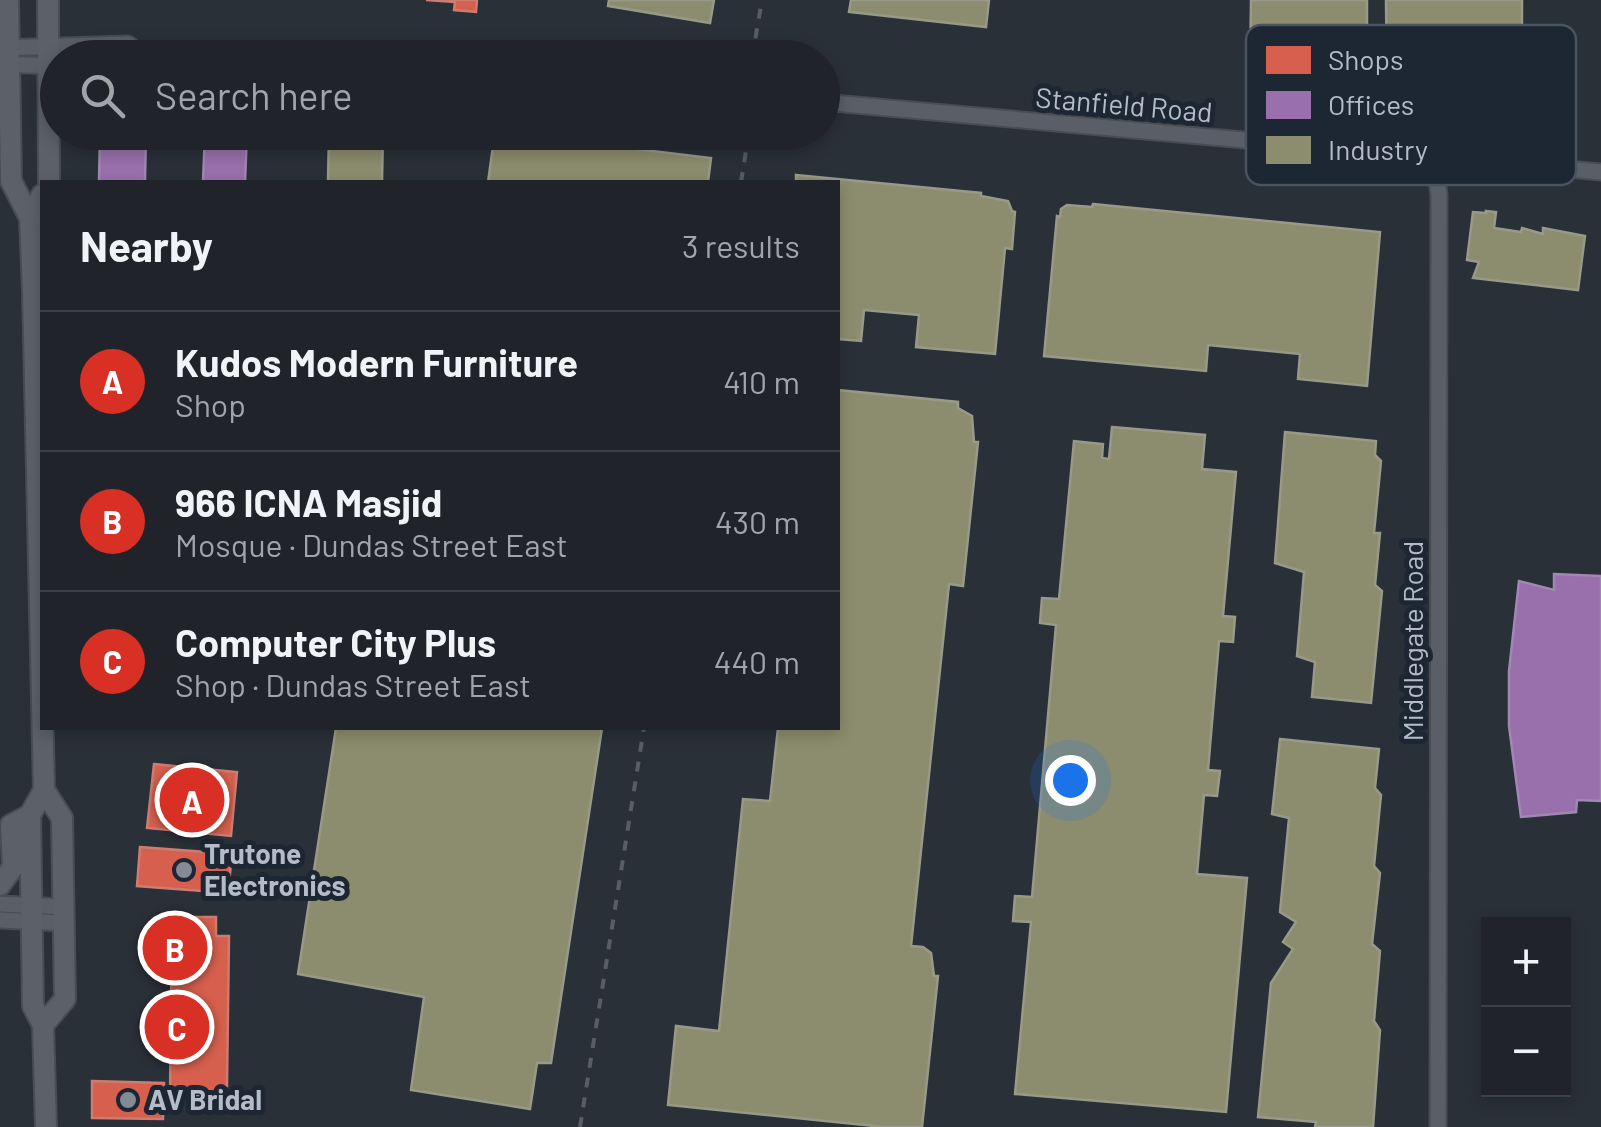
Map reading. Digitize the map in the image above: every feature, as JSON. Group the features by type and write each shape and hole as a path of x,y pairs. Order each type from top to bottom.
{"main road":[{"path":"8,0 4,56 11,181 30,218 38,410 40,621"},
{"path":"48,0 51,40"},
{"path":"49,180 50,150"},
{"path":"30,218 40,199"},
{"path":"43,730 44,790 30,815 32,1006 42,1025 46,1127"},
{"path":"42,1025 65,999 62,818 44,790"},
{"path":"0,885 13,867 12,825 30,815"}],"street":[{"path":"4,56 40,59"},
{"name":"Stanfield Road","path":"840,104 1246,139"},
{"name":"Stanfield Road","path":"1576,170 1601,172"},
{"name":"Middlegate Road","path":"1438,185 1438,1127"},
{"path":"0,904 32,913 64,915"},
{"path":"0,920 32,913"}],"building: Shops":[{"path":"426,0 477,0 476,12 454,10 455,2"},
{"path":"154,764 237,772 231,836 147,828"},
{"name":"Trutone Electronics","path":"140,847 232,854 228,893 137,886"},
{"path":"172,917 216,917 216,936 229,936 227,1086 219,1086 219,1096 170,1096"},
{"name":"AV Bridal","path":"92,1081 164,1083 163,1119 92,1118"}],"building: Offices":[{"path":"100,150 146,150 145,180 99,180"},
{"path":"204,150 246,150 245,180 203,180"},
{"path":"1554,574 1601,576 1601,801 1577,800 1576,812 1521,817 1509,726 1509,671 1519,581 1554,590"}],"building: Industry":[{"path":"609,0 714,0 710,23 608,6"},
{"path":"851,0 989,0 986,27 849,12"},
{"path":"1251,0 1367,0 1367,25 1251,25"},
{"path":"1386,0 1522,0 1522,25 1386,25"},
{"path":"329,150 383,150 382,180 328,180"},
{"path":"492,150 645,150 711,158 708,180 488,180"},
{"path":"796,175 981,193 1008,201 1015,212 1012,249 1005,248 995,354 916,347 919,315 864,310 861,341 840,339 840,180 796,180"},
{"path":"1093,204 1380,232 1367,386 1298,379 1300,354 1208,345 1206,371 1044,356 1057,216 1067,205"},
{"path":"1473,212 1496,212 1494,228 1521,232 1522,228 1543,234 1543,228 1585,236 1578,290 1473,278 1479,262 1467,260"},
{"path":"840,390 958,402 958,408 972,416 974,442 978,442 963,586 949,584 911,946 923,947 931,953 934,976 938,976 922,1127 884,1127 668,1105 676,1026 719,1031 743,799 770,801 778,730 840,730"},
{"path":"1112,427 1205,435 1202,469 1236,472 1223,616 1235,617 1233,642 1219,641 1208,770 1220,771 1217,796 1204,795 1197,874 1247,878 1226,1112 1015,1094 1031,922 1013,921 1015,896 1032,897 1056,625 1040,623 1042,598 1059,599 1074,441 1103,444 1102,458 1109,459"},
{"path":"1285,432 1376,441 1375,455 1381,461 1374,533 1380,533 1375,585 1382,591 1371,703 1312,697 1315,662 1297,656 1304,572 1275,563"},
{"path":"336,730 602,730 551,1063 537,1063 530,1109 411,1090 424,997 298,974"},
{"path":"1280,739 1379,749 1375,788 1381,795 1374,866 1380,873 1372,944 1380,951 1374,1021 1380,1030 1373,1127 1315,1127 1316,1122 1258,1117 1271,983 1293,949 1283,942 1296,922 1280,912 1289,818 1272,814"}],"railway":[{"path":"755,40 762,0"},
{"path":"741,180 746,150"},
{"path":"580,1127 644,730"}],"place":[{"name":"Kudos Modern Furniture","path":"192,800"},
{"name":"Trutone Electronics","path":"184,870"},
{"name":"966 ICNA Masjid","path":"175,948"},
{"name":"Computer City Plus","path":"177,1027"},
{"name":"AV Bridal","path":"128,1100"}]}
